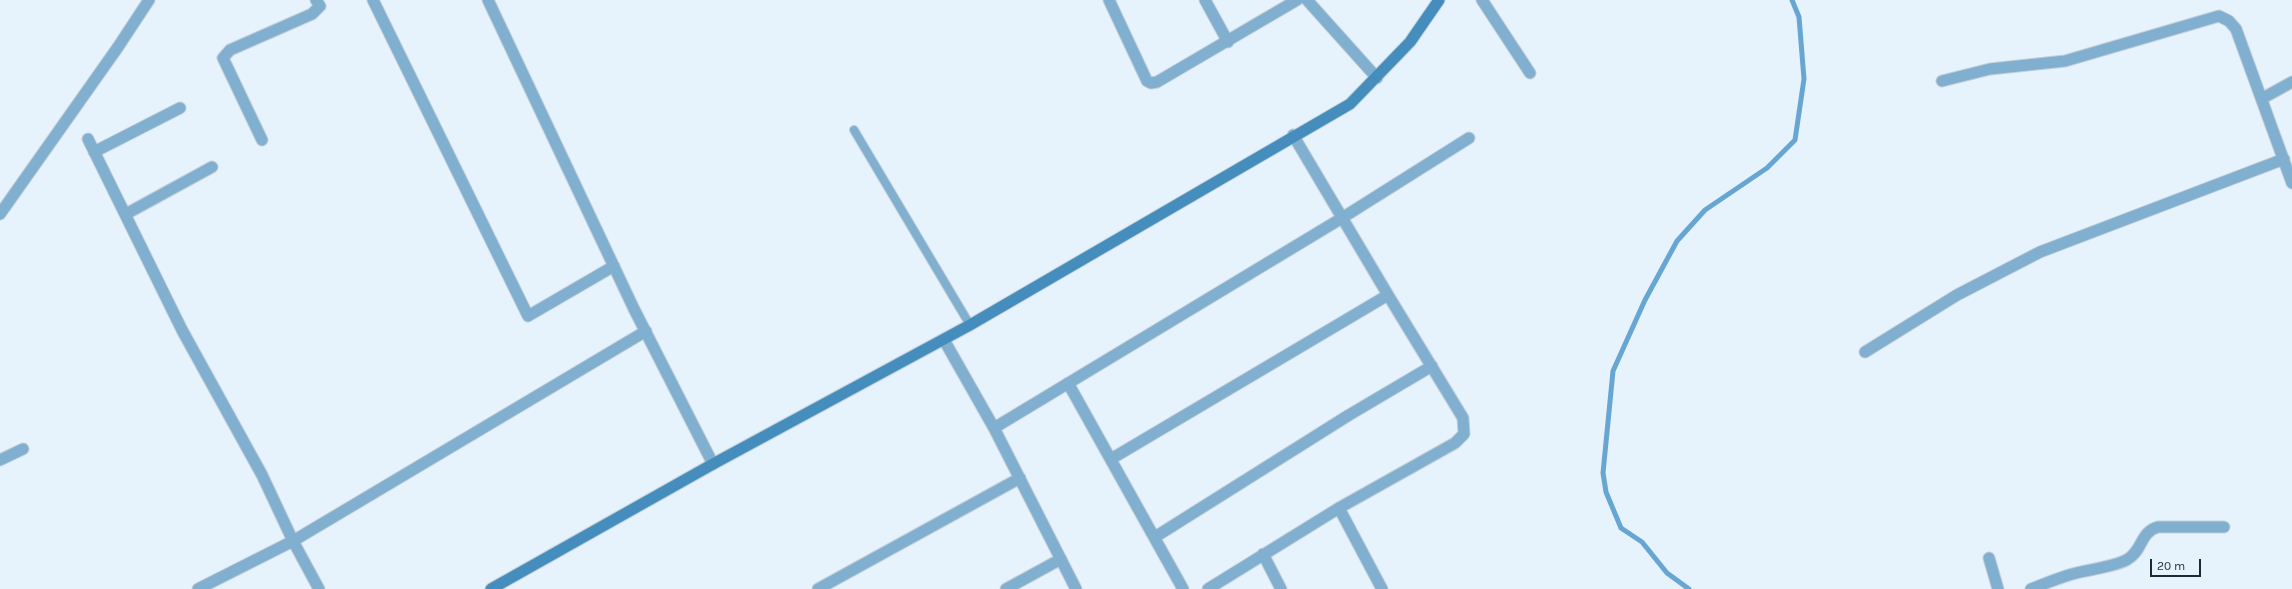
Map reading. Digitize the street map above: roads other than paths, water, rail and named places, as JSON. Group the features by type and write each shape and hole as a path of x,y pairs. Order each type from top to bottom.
{"main road":[{"path":"491,589 713,464 944,340 1294,135 1350,104 1377,78 1410,42 1439,0"}],"street":[{"path":"0,214 118,47 148,0"},
{"path":"262,140 223,58 230,50 312,14 320,6 316,0"},
{"path":"373,0 528,316 614,266"},
{"path":"488,0 614,266 713,464"},
{"path":"1109,0 1144,74 1151,83 1157,82 1228,42 1297,0"},
{"path":"1205,0 1228,42"},
{"path":"1307,0 1377,78"},
{"path":"1482,0 1530,73"},
{"path":"1942,81 1990,69 2065,61 2219,16 2229,21 2236,29 2263,98 2292,183"},
{"path":"2263,98 2292,82"},
{"path":"94,152 180,108"},
{"path":"1208,589 1339,508 1455,443 1464,434 1463,418 1342,218 1294,135"},
{"path":"994,428 1342,218 1469,138"},
{"path":"88,139 182,330 262,475 293,541 319,589"},
{"path":"1864,352 1957,295 2040,252 2284,159"},
{"path":"126,214 212,166"},
{"path":"1111,459 1388,295"},
{"path":"198,589 293,541 646,331"},
{"path":"944,340 994,428 1076,589"},
{"path":"1155,537 1349,415 1432,366"},
{"path":"1068,383 1183,589"},
{"path":"0,460 23,449"},
{"path":"818,589 1020,478"},
{"path":"1339,508 1382,589"},
{"path":"2031,589 2069,575 2126,560 2135,554 2142,538 2150,530 2158,527 2224,527"},
{"path":"1263,554 1281,589"},
{"path":"1989,558 1998,589"},
{"path":"1006,589 1061,559"}],"lane":[{"path":"854,130 970,325"}],"waterway":[{"path":"1689,589 1667,573 1642,542 1621,528 1606,492 1603,473 1613,371 1645,300 1677,241 1705,210 1767,168 1795,140 1804,79 1799,17 1792,0"}]}
